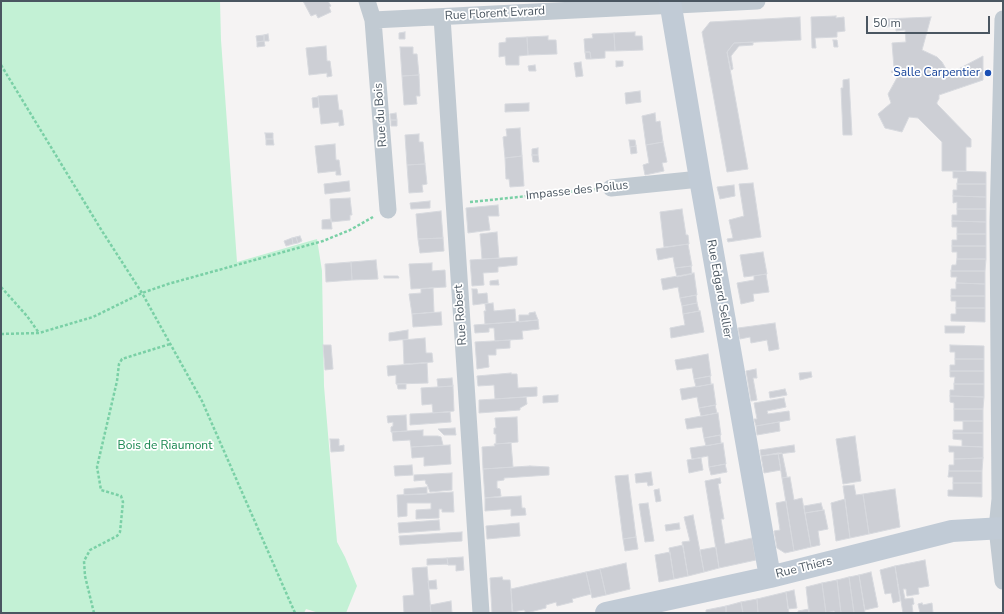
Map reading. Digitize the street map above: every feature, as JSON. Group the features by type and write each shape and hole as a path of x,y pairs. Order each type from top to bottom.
{"street":[{"path":"367,1 373,20"},
{"name":"Rue Florent Evrard","path":"373,20 671,3 757,1"},
{"name":"Rue Edgard Sellier","path":"671,3 700,179 770,577"},
{"name":"Rue Robert","path":"442,17 480,613"},
{"path":"1003,19 1000,498 1003,581"},
{"name":"Rue du Bois","path":"373,20 388,210"},
{"name":"Impasse des Poilus","path":"611,188 700,179"},
{"name":"Rue Thiers","path":"606,613 770,577 952,531 1000,528"}],"path":[{"path":"1,65 102,232 142,293 202,401 294,612 289,613"},
{"name":"Impasse des Poilus","path":"453,203 611,188"},
{"path":"1,334 39,333 93,317 142,293 168,284 324,241 350,230 388,210"},
{"path":"1,288 27,316 39,333"},
{"path":"94,613 85,576 84,561 90,550 117,536 120,532 121,496 102,490 98,467 117,381 119,364 122,359 170,344"}],"green space":[{"name":"Bois de Riaumont","path":"1,1 220,1 221,40 237,262 317,239 322,271 324,386 337,542 357,586 346,613 319,613 306,609 304,613 1,613"}],"building":[{"path":"303,1 328,1 331,6 329,7 331,12 318,18 316,14 311,16"},
{"path":"836,16 836,18 844,17 845,31 837,32 837,37 815,38 816,48 812,48 811,17"},
{"path":"800,17 801,40 734,43 727,52 748,169 727,172 702,32 710,22"},
{"path":"931,17 922,50 937,57 942,62 949,74 983,56 983,80 939,95 937,102 937,104 971,139 971,147 966,147 966,171 942,171 942,142 918,118 909,117 902,132 885,128 878,114 891,103 888,94 898,76 891,72 894,68 892,43 906,42 905,30 896,31 896,26 886,27 885,19"},
{"path":"405,32 405,39 399,39 399,33"},
{"path":"635,32 635,36 642,36 643,50 615,51 614,33"},
{"path":"614,33 615,51 605,51 605,58 591,59 590,52 585,52 584,39 593,38 592,34"},
{"path":"268,34 269,41 264,41 264,35"},
{"path":"264,35 264,41 257,42 256,36"},
{"path":"548,36 548,40 556,40 557,54 528,55 527,37"},
{"path":"527,37 528,55 519,56 519,65 506,65 505,56 499,57 499,43 506,42 506,38"},
{"path":"833,40 837,40 838,47 834,47"},
{"path":"264,41 265,46 257,47 257,42"},
{"path":"753,42 753,45 739,46 731,56 733,69 731,70 727,52 734,43"},
{"path":"326,46 327,61 330,61 332,76 327,77 327,73 309,75 306,48"},
{"path":"400,47 413,47 413,54 417,54 419,75 402,76"},
{"path":"585,52 590,52 591,59 586,59"},
{"path":"616,61 623,61 623,66 616,67"},
{"path":"581,62 583,76 576,77 574,63"},
{"path":"535,65 536,71 529,71 528,66"},
{"path":"419,75 420,96 416,96 417,104 404,105 402,76"},
{"path":"849,79 852,135 843,135 841,88 843,88 843,80"},
{"path":"640,91 641,102 626,104 625,93"},
{"path":"337,95 339,110 342,110 344,125 339,126 339,122 321,124 318,96"},
{"path":"318,97 319,107 313,108 312,98"},
{"path":"529,103 529,111 505,112 505,104"},
{"path":"396,113 397,120 391,120 390,114"},
{"path":"655,113 656,122 660,121 663,142 646,145 642,116"},
{"path":"391,120 397,120 397,126 391,126"},
{"path":"520,128 522,156 505,158 503,137 507,136 506,129"},
{"path":"265,133 273,133 273,139 266,139"},
{"path":"419,134 419,142 423,142 425,164 407,165 405,135"},
{"path":"266,139 273,139 274,145 266,145"},
{"path":"629,140 635,140 636,146 630,147"},
{"path":"663,142 667,162 662,163 664,171 645,175 643,165 649,163 646,145"},
{"path":"335,144 336,160 339,160 341,175 336,175 336,171 318,173 315,146"},
{"path":"636,146 637,153 631,154 630,147"},
{"path":"538,148 538,155 532,155 532,149"},
{"path":"532,155 538,155 539,162 533,162"},
{"path":"522,156 524,186 510,187 509,179 506,179 505,158"},
{"path":"425,164 427,184 422,185 423,192 409,193 407,165"},
{"path":"953,171 986,172 986,184 957,184 958,178 953,178"},
{"path":"349,181 350,191 325,194 324,184"},
{"path":"753,183 761,237 728,242 727,239 733,238 729,220 744,216 739,184"},
{"path":"957,184 986,184 986,197 953,196 953,190 957,190"},
{"path":"734,185 735,196 720,199 717,187"},
{"path":"953,196 986,197 986,209 957,209 957,202 953,203"},
{"path":"350,198 352,215 350,215 350,220 331,222 330,199"},
{"path":"430,201 430,208 411,209 410,203"},
{"path":"498,205 499,216 488,216 490,230 468,233 466,208"},
{"path":"682,209 689,244 664,247 660,212"},
{"path":"957,209 986,209 986,222 952,221 952,215 957,215"},
{"path":"441,211 443,238 418,239 416,214"},
{"path":"331,219 332,229 322,229 322,220"},
{"path":"952,221 986,222 986,234 957,234 957,227 952,227"},
{"path":"497,232 499,258 482,259 480,234"},
{"path":"957,234 986,234 986,246 952,246 952,240 957,240"},
{"path":"300,236 302,241 298,243 296,237"},
{"path":"296,237 298,243 293,244 292,238"},
{"path":"292,238 293,244 286,246 284,241"},
{"path":"443,238 444,251 420,253 418,239"},
{"path":"688,244 692,266 675,268 673,257 658,260 656,249"},
{"path":"952,246 986,246 986,259 957,259 957,252 952,252"},
{"path":"763,252 767,274 744,277 740,255"},
{"path":"517,257 517,265 498,267 498,272 483,273 484,285 472,286 470,260"},
{"path":"957,259 986,259 985,271 951,271 952,265 956,265"},
{"path":"376,260 378,279 352,280 351,262"},
{"path":"351,262 352,280 326,282 325,264"},
{"path":"432,263 432,271 445,270 446,287 411,289 409,264"},
{"path":"691,266 692,274 677,277 675,268"},
{"path":"951,271 985,271 985,284 956,283 957,277 951,277"},
{"path":"694,273 697,295 680,298 678,287 663,290 661,279"},
{"path":"766,274 769,292 753,294 754,301 741,304 737,283 754,280 754,276"},
{"path":"384,276 398,276 399,278 384,278"},
{"path":"498,280 499,285 490,285 490,281"},
{"path":"956,283 985,284 985,296 951,296 951,289 956,289"},
{"path":"433,288 434,312 412,314 409,294 421,293 421,289"},
{"path":"472,289 477,289 478,294 487,293 488,303 473,305"},
{"path":"696,295 697,303 682,306 680,298"},
{"path":"951,296 985,296 985,308 956,308 956,301 951,301"},
{"path":"493,303 494,311 515,309 516,322 485,324 485,304"},
{"path":"697,303 699,311 683,314 682,306"},
{"path":"956,308 985,308 985,322 951,321 951,314 956,314"},
{"path":"700,311 704,332 671,338 670,328 685,325 683,314"},
{"path":"441,312 442,325 413,327 412,314"},
{"path":"535,312 538,320 519,322 519,315 529,315 529,313"},
{"path":"538,320 539,329 522,331 523,339 495,341 494,328 489,328 489,332 475,333 474,325"},
{"path":"775,323 779,349 769,351 767,340 751,343 750,337 740,339 738,328"},
{"path":"945,326 965,326 964,333 945,333"},
{"path":"408,330 408,339 389,341 389,333"},
{"path":"425,338 426,353 432,353 433,362 404,364 403,340"},
{"path":"510,340 510,348 496,349 496,355 488,355 489,367 477,369 475,342"},
{"path":"323,345 331,345 333,369 325,370"},
{"path":"950,345 984,346 984,359 955,359 955,352 950,352"},
{"path":"708,354 711,376 694,379 692,368 677,370 675,360"},
{"path":"955,359 984,359 984,371 950,371 950,365 955,365"},
{"path":"427,363 428,383 396,384 396,375 388,376 387,366"},
{"path":"756,369 757,378 753,378 757,400 751,401 746,371"},
{"path":"950,371 984,371 984,384 954,384 955,377 950,377"},
{"path":"811,372 812,377 800,380 799,373"},
{"path":"511,373 517,374 518,388 537,387 537,396 495,399 494,385 478,386 477,376"},
{"path":"710,376 711,384 696,387 694,379"},
{"path":"452,378 453,386 438,387 437,379"},
{"path":"397,384 406,384 406,389 398,389"},
{"path":"713,384 716,405 699,408 697,397 682,400 680,389"},
{"path":"954,384 984,384 984,397 950,396 950,390 954,390"},
{"path":"453,386 454,411 433,413 432,404 422,405 421,388"},
{"path":"785,389 787,395 770,398 769,392"},
{"path":"558,395 558,402 543,403 543,396"},
{"path":"950,396 984,397 983,409 954,409 954,403 950,402"},
{"path":"526,397 527,404 520,408 520,410 479,413 479,400"},
{"path":"784,398 786,407 767,411 768,414 789,411 790,420 756,426 754,419 757,419 754,403"},
{"path":"715,405 717,413 701,416 699,408"},
{"path":"954,409 983,409 983,421 954,421"},
{"path":"450,412 451,422 410,425 410,414"},
{"path":"718,413 721,435 704,438 702,427 687,429 685,419"},
{"path":"406,415 407,431 391,432 393,422 388,423 387,416"},
{"path":"517,417 518,442 496,444 496,434 494,434 494,428 496,428 495,418"},
{"path":"963,421 983,421 983,433 953,433 953,430 963,430"},
{"path":"779,422 780,431 757,435 756,426"},
{"path":"455,428 456,435 444,435 438,429"},
{"path":"423,430 423,436 441,437 443,445 411,447 410,440 393,441 392,432"},
{"path":"953,433 983,433 983,447 962,446 962,440 953,439"},
{"path":"720,435 721,443 706,446 704,438"},
{"path":"855,436 861,481 843,484 836,439"},
{"path":"330,439 339,439 339,446 344,445 344,451 331,452"},
{"path":"511,443 513,467 483,469 482,447 495,446 494,444"},
{"path":"723,443 726,464 709,467 708,456 692,459 690,448"},
{"path":"450,445 451,464 424,466 424,457 412,458 411,447"},
{"path":"794,445 795,452 761,456 760,450"},
{"path":"949,446 983,447 983,458 954,459 954,452 949,452"},
{"path":"778,453 781,470 764,473 761,456"},
{"path":"778,453 782,453 787,477 782,478"},
{"path":"701,458 703,470 689,473 687,460"},
{"path":"983,458 982,471 949,471 949,465 954,465 954,459"},
{"path":"725,464 727,472 711,475 709,467"},
{"path":"412,465 413,475 395,476 394,466"},
{"path":"530,466 549,467 549,475 504,478 504,480 497,481 497,488 500,489 501,496 485,498 483,469"},
{"path":"949,471 982,471 982,483 953,483 953,477 948,477"},
{"path":"651,472 653,485 648,486 647,482 636,483 635,474"},
{"path":"452,473 452,490 430,492 425,480 414,481 414,475"},
{"path":"628,475 636,537 623,539 615,476"},
{"path":"790,477 794,500 802,498 811,547 794,551 782,478"},
{"path":"720,478 721,483 718,484 724,519 721,519 725,544 752,538 756,560 719,568 705,481"},
{"path":"953,483 982,483 982,497 948,496 948,490 953,490"},
{"path":"854,485 856,495 863,494 869,534 850,538 843,486"},
{"path":"427,487 427,494 404,495 404,489"},
{"path":"659,489 661,501 656,502 654,490"},
{"path":"895,489 900,527 869,534 863,494"},
{"path":"453,492 454,512 442,512 442,509 439,509 439,518 416,519 416,510 431,509 431,503 407,503 407,516 398,517 397,495"},
{"path":"521,496 522,508 525,508 526,515 511,516 511,509 485,511 485,498"},
{"path":"845,499 850,538 836,541 831,503"},
{"path":"786,501 794,551 785,553 777,548 774,531 780,530 776,503"},
{"path":"648,503 654,541 645,542 639,504"},
{"path":"821,503 823,510 805,513 804,506"},
{"path":"824,510 828,529 818,531 820,545 811,547 805,513"},
{"path":"693,515 704,572 688,576 682,542 690,541 684,517"},
{"path":"439,520 440,530 399,533 398,523"},
{"path":"519,523 520,536 487,539 486,526"},
{"path":"679,523 680,529 666,531 665,525"},
{"path":"462,532 462,541 400,545 399,536"},
{"path":"636,537 638,549 625,551 623,539"},
{"path":"683,545 688,576 674,579 669,548"},
{"path":"716,547 719,568 704,572 700,550"},
{"path":"670,552 674,579 659,582 655,555"},
{"path":"463,557 464,570 456,571 456,565 448,565 447,558"},
{"path":"447,558 448,564 427,565 427,559"},
{"path":"925,560 929,586 918,588 919,594 907,596 906,589 903,589 905,599 913,598 914,604 912,605 913,613 903,613 895,566"},
{"path":"626,563 630,589 606,595 600,569"},
{"path":"895,566 900,601 893,603 891,593 885,594 880,570"},
{"path":"427,567 431,613 404,613 403,596 414,595 412,568"},
{"path":"600,569 606,595 592,598 586,572"},
{"path":"586,572 591,594 572,599 573,602 557,606 556,602 546,605 546,608 526,613 524,610 512,612 511,589"},
{"path":"871,572 878,607 865,610 859,575"},
{"path":"859,575 865,613 854,613 849,577"},
{"path":"502,577 503,580 510,580 513,613 492,613 490,578"},
{"path":"849,577 854,613 841,613 837,580"},
{"path":"436,580 437,589 429,589 428,581"},
{"path":"837,580 841,613 835,613 834,611 826,613 822,583"},
{"path":"822,583 826,613 809,613 806,587"},
{"path":"794,590 797,608 788,609 786,592"},
{"path":"786,592 789,613 758,613 757,599"},
{"path":"757,599 758,613 743,613 741,602"},
{"path":"451,601 452,613 431,613 430,605"},
{"path":"741,602 743,613 726,613 726,606"},
{"path":"922,603 923,605 932,603 933,613 920,613 918,604"},
{"path":"726,606 726,613 706,613 706,610"},
{"path":"809,609 809,613 798,613 798,611"}],"place":[{"name":"Salle Carpentier","path":"988,73"}]}
